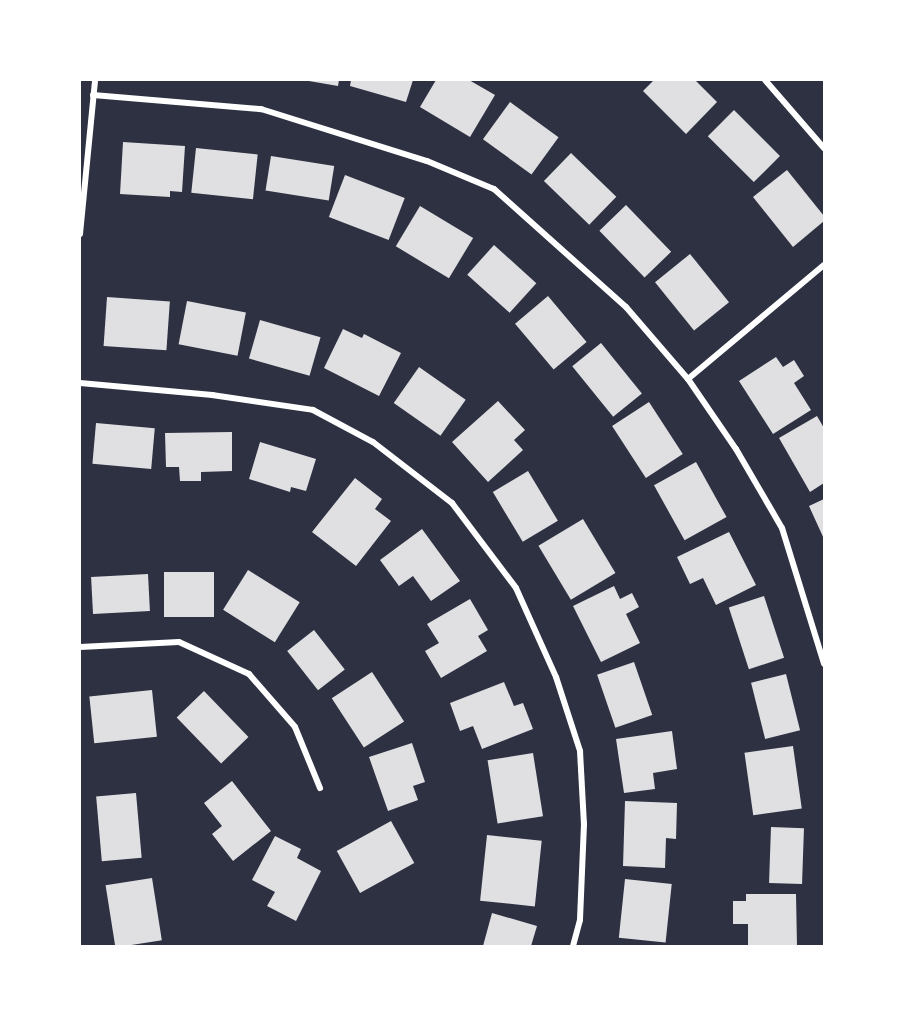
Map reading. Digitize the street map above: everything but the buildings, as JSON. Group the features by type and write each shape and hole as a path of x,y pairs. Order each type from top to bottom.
{"street":[{"path":"80,234 95,80"},
{"path":"765,80 825,148"},
{"path":"93,95 261,109 427,161 494,189 626,307 688,379 736,449 782,528 825,664"},
{"path":"688,379 825,265"},
{"path":"80,382 212,395 313,410 373,442 452,502 516,588 556,677 580,751 584,824 580,920 573,946"},
{"path":"80,647 179,642 249,674 295,727 320,788"}]}
